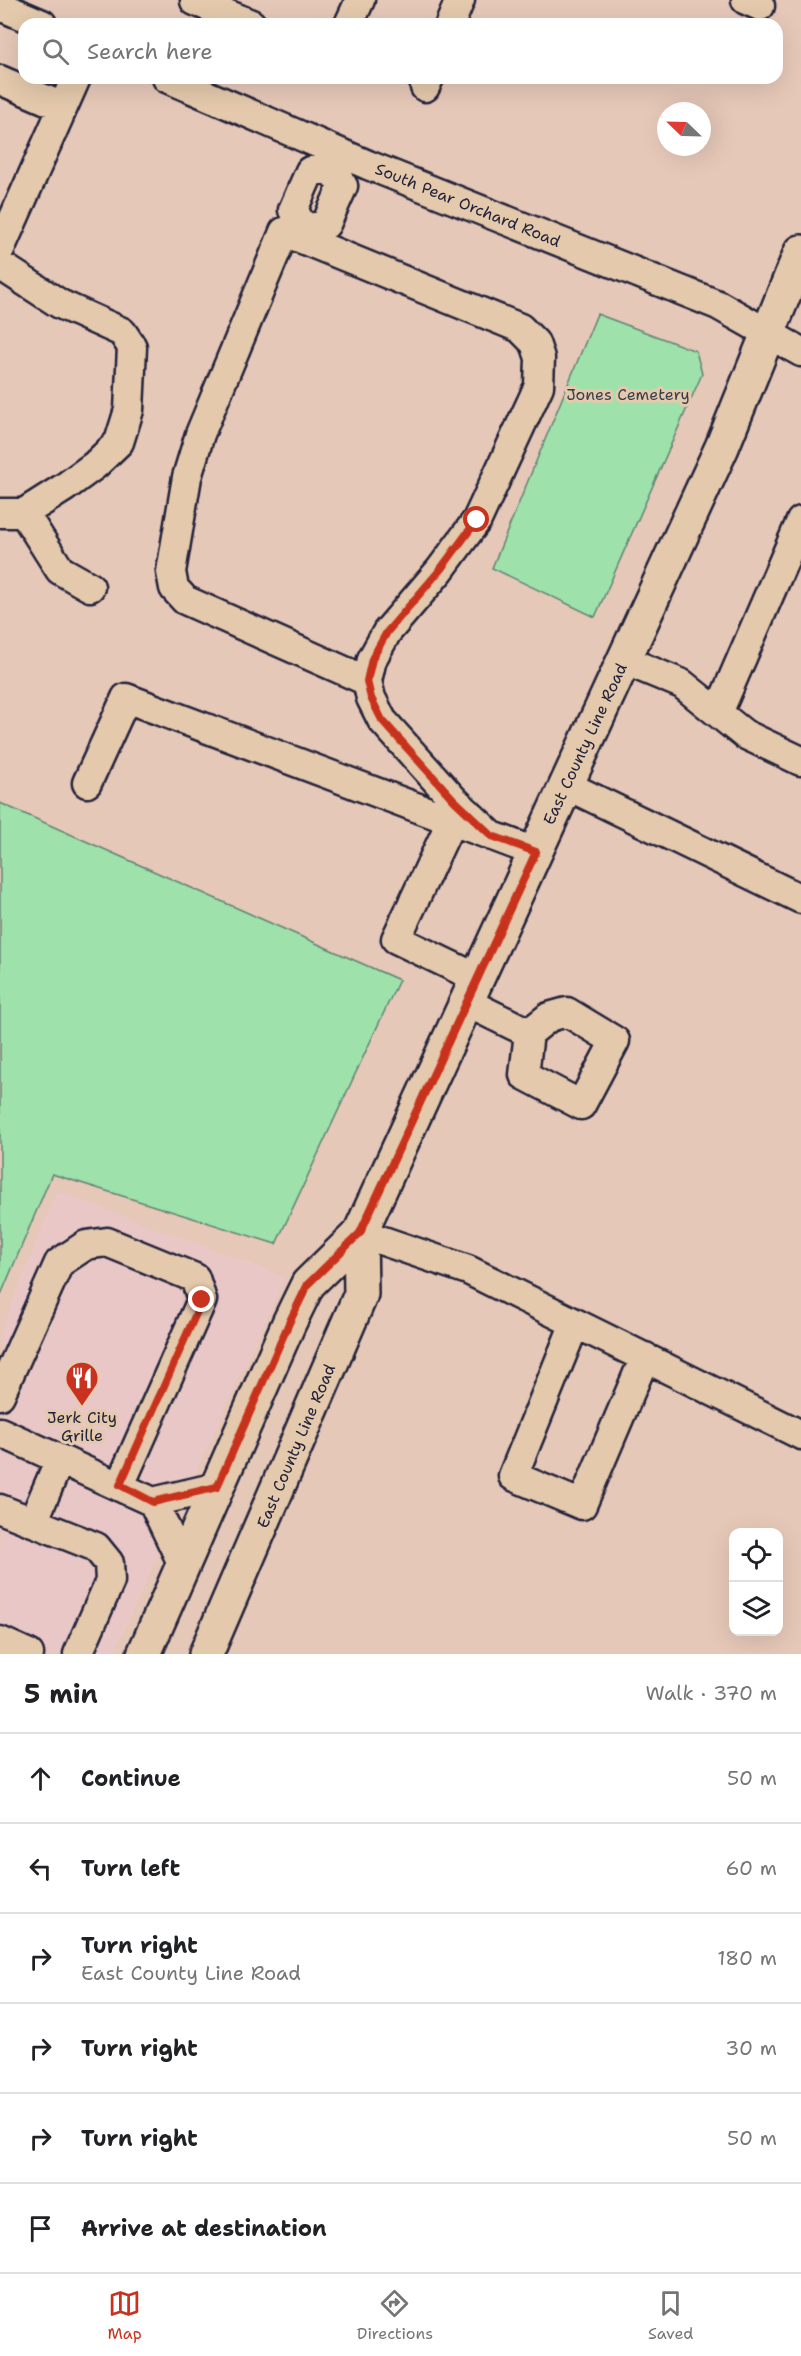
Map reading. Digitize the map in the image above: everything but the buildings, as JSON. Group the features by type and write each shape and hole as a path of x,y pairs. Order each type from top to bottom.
{"main road":[{"name":"East County Line Road","path":"144,1654 308,1284 360,1233 722,447 801,252"},
{"name":"East County Line Road","path":"206,1654 362,1294 360,1233"}],"street":[{"path":"352,18 360,0"},
{"path":"452,18 460,0"},
{"path":"11,6 32,18"},
{"path":"192,8 229,18"},
{"path":"0,80 63,107"},
{"path":"0,249 73,84"},
{"name":"South Pear Orchard Road","path":"179,84 333,160 718,305 801,352"},
{"path":"303,235 293,210 310,171 333,160"},
{"path":"367,681 185,600 174,588 171,572 187,477 200,434 284,232 303,235 520,328 535,343 540,358 539,386 477,520 440,570 387,632 372,659 367,681 371,698 382,720 454,800 492,836"},
{"path":"0,265 60,304 122,332 132,347 129,410 119,442 95,465 65,487 12,513 60,570 90,587"},
{"path":"718,713 801,520"},
{"path":"624,660 682,684 744,734 801,761"},
{"path":"87,783 126,698 536,852"},
{"path":"566,785 801,899"},
{"path":"452,820 396,939 472,990 529,1033"},
{"path":"360,1233 468,1270 801,1435"},
{"path":"0,1395 60,1263 86,1245 107,1242 195,1278 202,1300 120,1485"},
{"path":"574,1323 513,1476 582,1505 645,1357"},
{"path":"0,1432 153,1502 183,1565"},
{"path":"33,1522 60,1458"},
{"path":"153,1502 217,1487"},
{"path":"0,1509 96,1547 109,1563 110,1581 78,1654"},
{"path":"0,1641 28,1654"}],"shaded area":[{"path":"57,1191 285,1277 113,1654 0,1654 0,1334"}],"green space":[{"name":"Jones Cemetery","path":"597,314 696,351 702,374 595,617 492,568"},
{"path":"0,803 399,980 276,1244 52,1174 0,1297"}],"place":[{"name":"Jerk City Grille","path":"82,1407"}],"route":[{"path":"202,1300 120,1485 153,1502 217,1487 308,1284 360,1233 536,852 492,836 454,800 382,720 371,698 367,681 372,659 387,632 440,570 477,520"}]}
